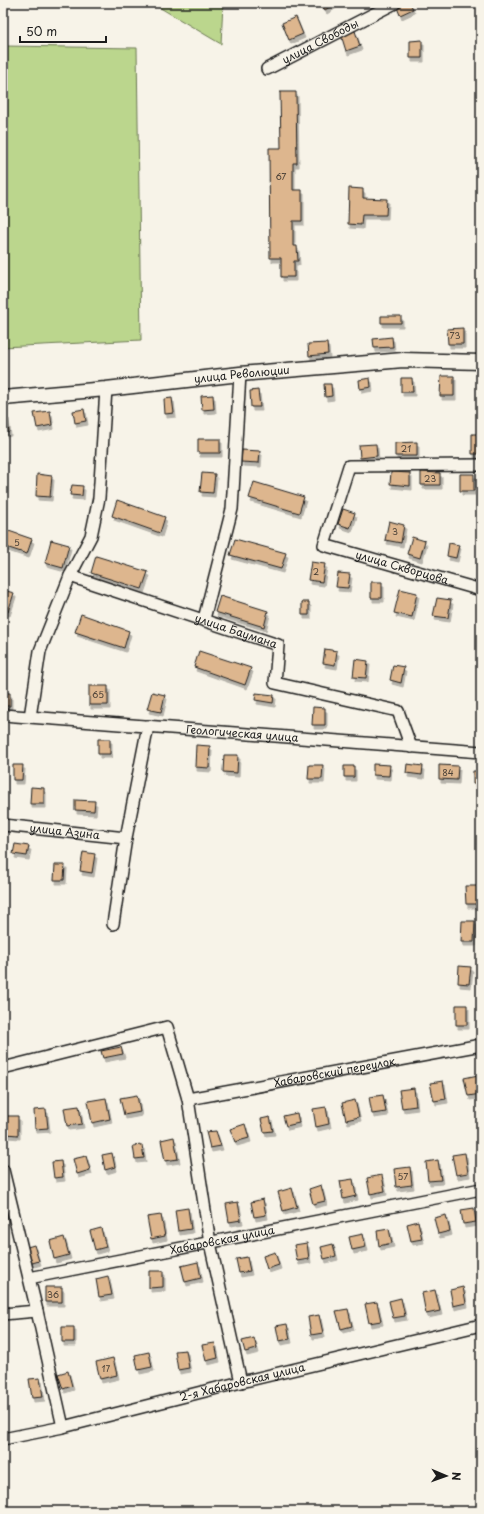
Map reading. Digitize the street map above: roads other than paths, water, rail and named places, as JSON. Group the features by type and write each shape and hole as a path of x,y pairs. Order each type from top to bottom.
{"street":[{"name":"улица Свободы","path":"267,69 394,3"},
{"name":"улица Революции","path":"3,398 106,389 240,374 403,360 481,362"},
{"path":"204,619 232,509 240,374"},
{"path":"30,717 40,651 70,576 91,536 99,498 106,389"},
{"name":"улица Скворцова","path":"481,465 349,466 324,545 481,590"},
{"name":"улица Баумана","path":"70,576 204,619 278,645 275,683 398,711 411,747"},
{"name":"Геологическая улица","path":"3,715 481,752"},
{"path":"113,924 126,838 148,726"},
{"name":"улица Азина","path":"3,825 126,838"},
{"path":"3,1068 167,1027 188,1099 210,1242 241,1382"},
{"name":"Хабаровский переулок","path":"188,1099 481,1045"},
{"path":"3,1170 63,1427"},
{"name":"Хабаровская улица","path":"29,1278 481,1189"},
{"path":"3,1314 37,1311"},
{"name":"2-я Хабаровская улица","path":"3,1439 63,1427 241,1382 481,1325"}]}
